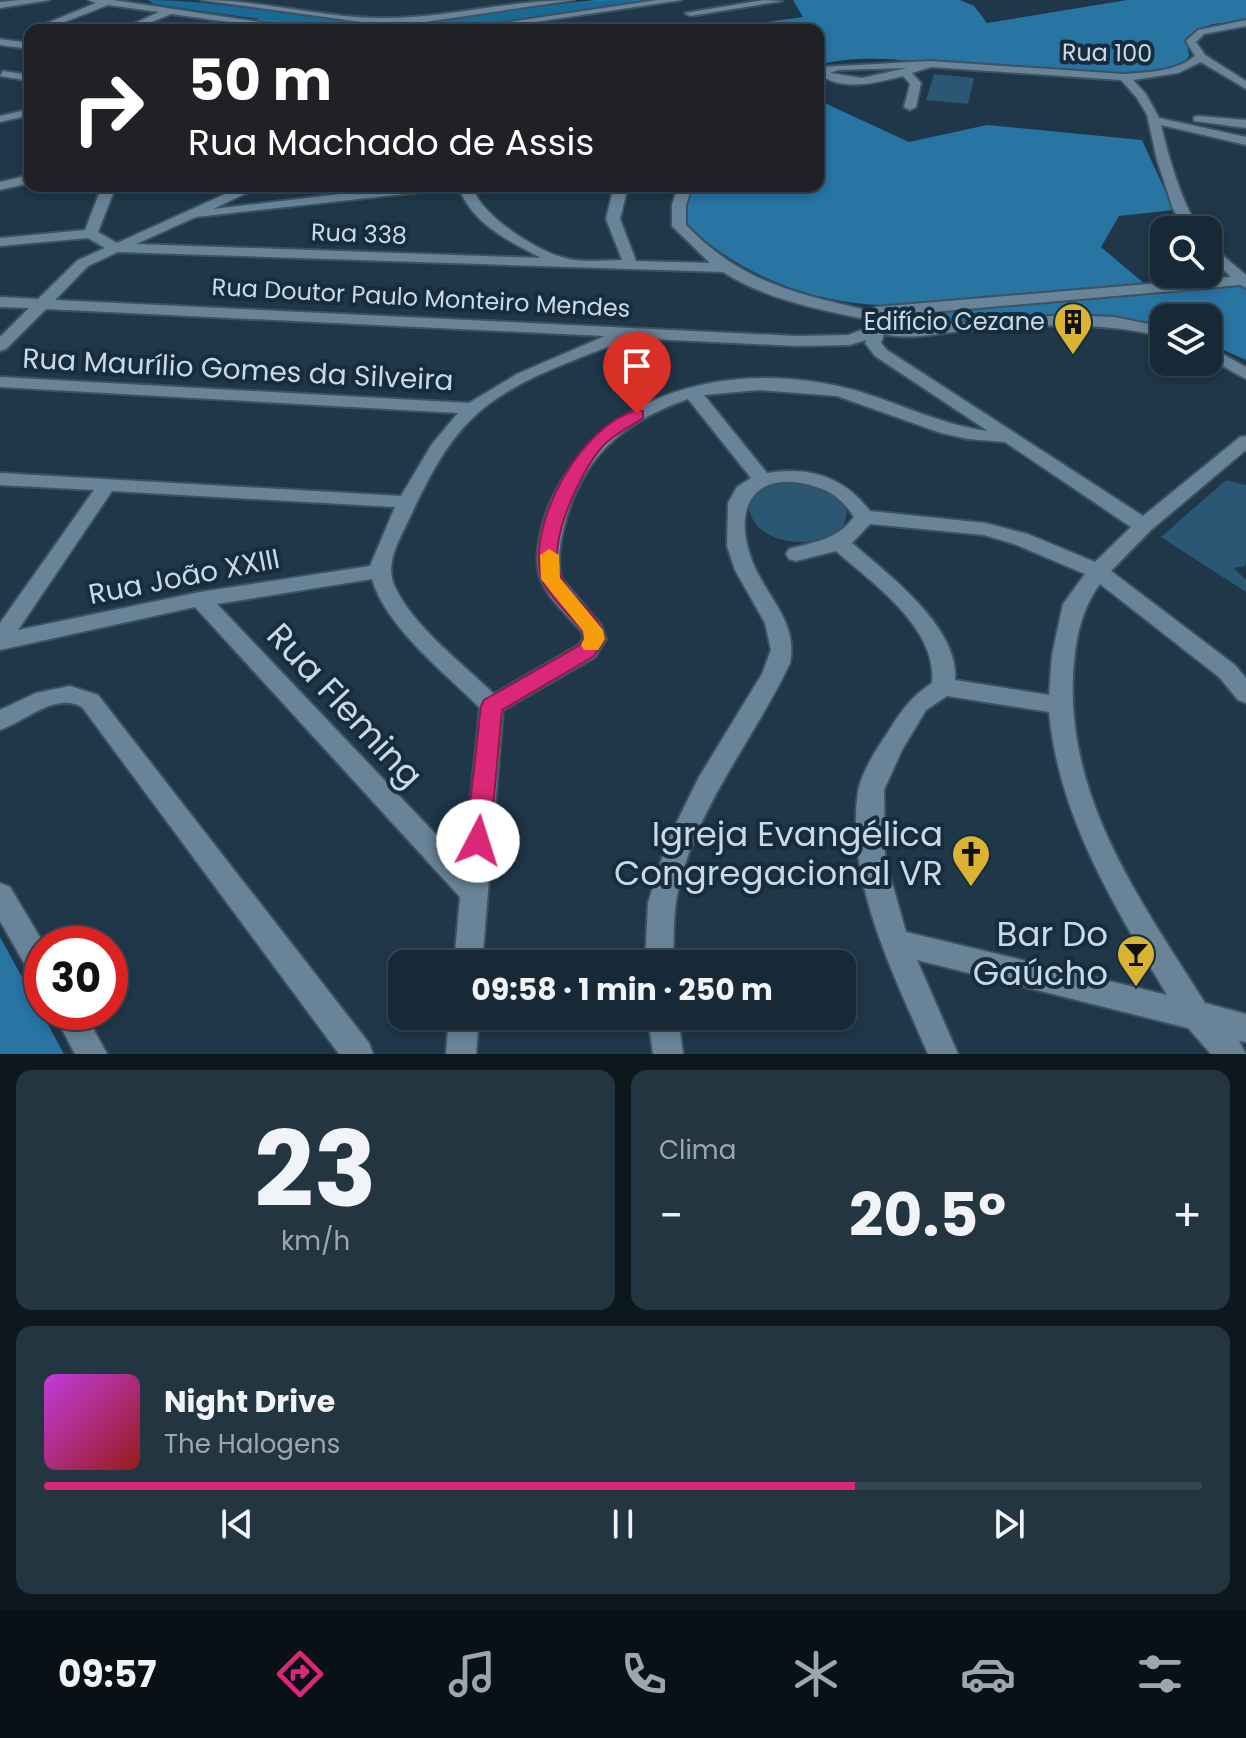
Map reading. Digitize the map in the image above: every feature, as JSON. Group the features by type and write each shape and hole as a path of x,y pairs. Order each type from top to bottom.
{"street":[{"path":"0,7 45,0"},
{"path":"93,0 267,24"},
{"path":"206,0 260,10 376,21 471,14 569,0"},
{"path":"231,24 283,0"},
{"path":"454,0 471,14"},
{"path":"503,24 677,0"},
{"path":"731,0 760,16"},
{"path":"669,1 710,24"},
{"path":"690,13 777,1"},
{"path":"51,24 107,2"},
{"path":"139,24 170,11"},
{"path":"1220,27 1246,23"},
{"path":"1220,27 1246,32"},
{"name":"Rua 100","path":"930,64 859,80 830,78 824,74 826,69 838,67 930,64 1124,77 1173,72 1194,64 1201,57 1191,41 1194,36 1220,27"},
{"path":"2,42 24,34"},
{"path":"2,42 24,45"},
{"path":"1201,57 1246,86"},
{"path":"905,72 916,83 910,107"},
{"path":"3,74 24,77"},
{"path":"1124,77 1142,96 1153,117 1163,160 1184,216"},
{"path":"0,119 24,113"},
{"path":"1153,117 1246,124"},
{"path":"1153,117 1246,141"},
{"path":"0,186 24,180"},
{"path":"0,242 90,234 107,192"},
{"path":"0,346 73,270 235,192"},
{"path":"185,217 391,192"},
{"path":"469,192 471,203 482,217 562,263"},
{"path":"620,192 613,219 631,266"},
{"path":"683,192 679,205 679,226 697,248 721,268 764,289 902,333 1059,319 1108,321 1150,329"},
{"name":"Rua 338","path":"90,234 116,248 721,268"},
{"path":"1222,260 1245,281"},
{"name":"Rua Doutor Paulo Monteiro Mendes","path":"0,302 840,341 857,339 873,322 916,310 1245,281"},
{"path":"873,322 876,349 1144,526"},
{"path":"492,706 400,612 385,588 380,571 385,551 407,502 447,439 472,408 515,383 632,332"},
{"path":"1222,359 1246,374"},
{"name":"Rua Maurílio Gomes da Silveira","path":"0,382 472,408"},
{"path":"492,706 587,651 595,639 593,630 551,579 549,556 557,506 579,466 598,440 654,405 692,392 746,385 809,387 860,397 968,436 1007,437"},
{"path":"692,392 763,481"},
{"path":"1231,1054 1194,1013 1116,884 1090,826 1065,754 1060,705 1068,624 1074,604 1098,571 1144,526 1246,441"},
{"path":"660,950 662,904 679,843 708,781 780,660 778,631 770,607 739,555 739,501 746,490 763,481 780,476 802,476 825,482 847,494 864,517 985,529 1021,539 1098,571 1152,616 1227,671 1246,694"},
{"path":"0,479 105,488 407,502"},
{"path":"0,641 105,488"},
{"path":"796,554 828,549 857,529 864,517"},
{"path":"839,543 923,624 937,647 944,667 943,687"},
{"name":"Rua João XXIII","path":"0,641 200,599 380,571"},
{"name":"Rua Fleming","path":"200,599 473,892"},
{"path":"943,1054 894,942 872,858 871,790 891,747 918,704 943,687 1060,705"},
{"path":"0,721 63,694 83,695 90,701 358,1054"},
{"path":"469,950 492,706"},
{"path":"0,895 24,937"},
{"path":"894,942 1246,1028"},
{"path":"78,1030 92,1054"},
{"path":"461,1054 463,1030"},
{"path":"665,1030 668,1054"}],"shaded area":[{"path":"595,0 656,0 477,24 279,24 255,21 269,12 374,23 418,22"},
{"path":"793,0 960,0 974,6 987,23 1127,0 1246,0 1246,21 1197,29 1186,38 1189,56 1173,66 1141,71 1048,71 876,59 824,64 824,24 753,24 803,17"},
{"path":"934,74 974,78 968,104 926,100"},
{"path":"824,103 909,142 987,125 1142,140 1174,210 1119,216 1101,247 1146,285 879,305 827,298 752,271 707,242 687,224 691,192 824,192"},
{"path":"1240,282 1246,288 1246,360 1222,349 1222,304 1150,304 1150,328 1029,318 937,324 923,322 917,316 917,313 1177,288 1222,288 1222,284"},
{"path":"1226,480 1246,485 1246,561 1245,566 1234,568 1246,580 1246,592 1161,537"},
{"path":"795,482 826,490 839,499 847,513 843,528 819,540 805,542 790,542 764,532 749,510 751,502 766,488"},
{"path":"0,937 24,981 24,1030 51,1030 64,1054 0,1054"}],"waterway":[{"path":"154,0 337,24"},
{"path":"452,24 627,0"}],"slow traffic":[{"path":"549,555 551,579 593,630 595,639 591,645"}],"place":[{"name":"Edifício Cezane","path":"1073,356"},
{"name":"Igreja Evangélica Congregacional VR","path":"971,888"},
{"name":"Bar Do Gaúcho","path":"1136,988"}],"route":[{"path":"478,841 492,706 587,651 595,639 593,630 551,579 549,556 557,506 579,466 598,440 637,414"}]}
